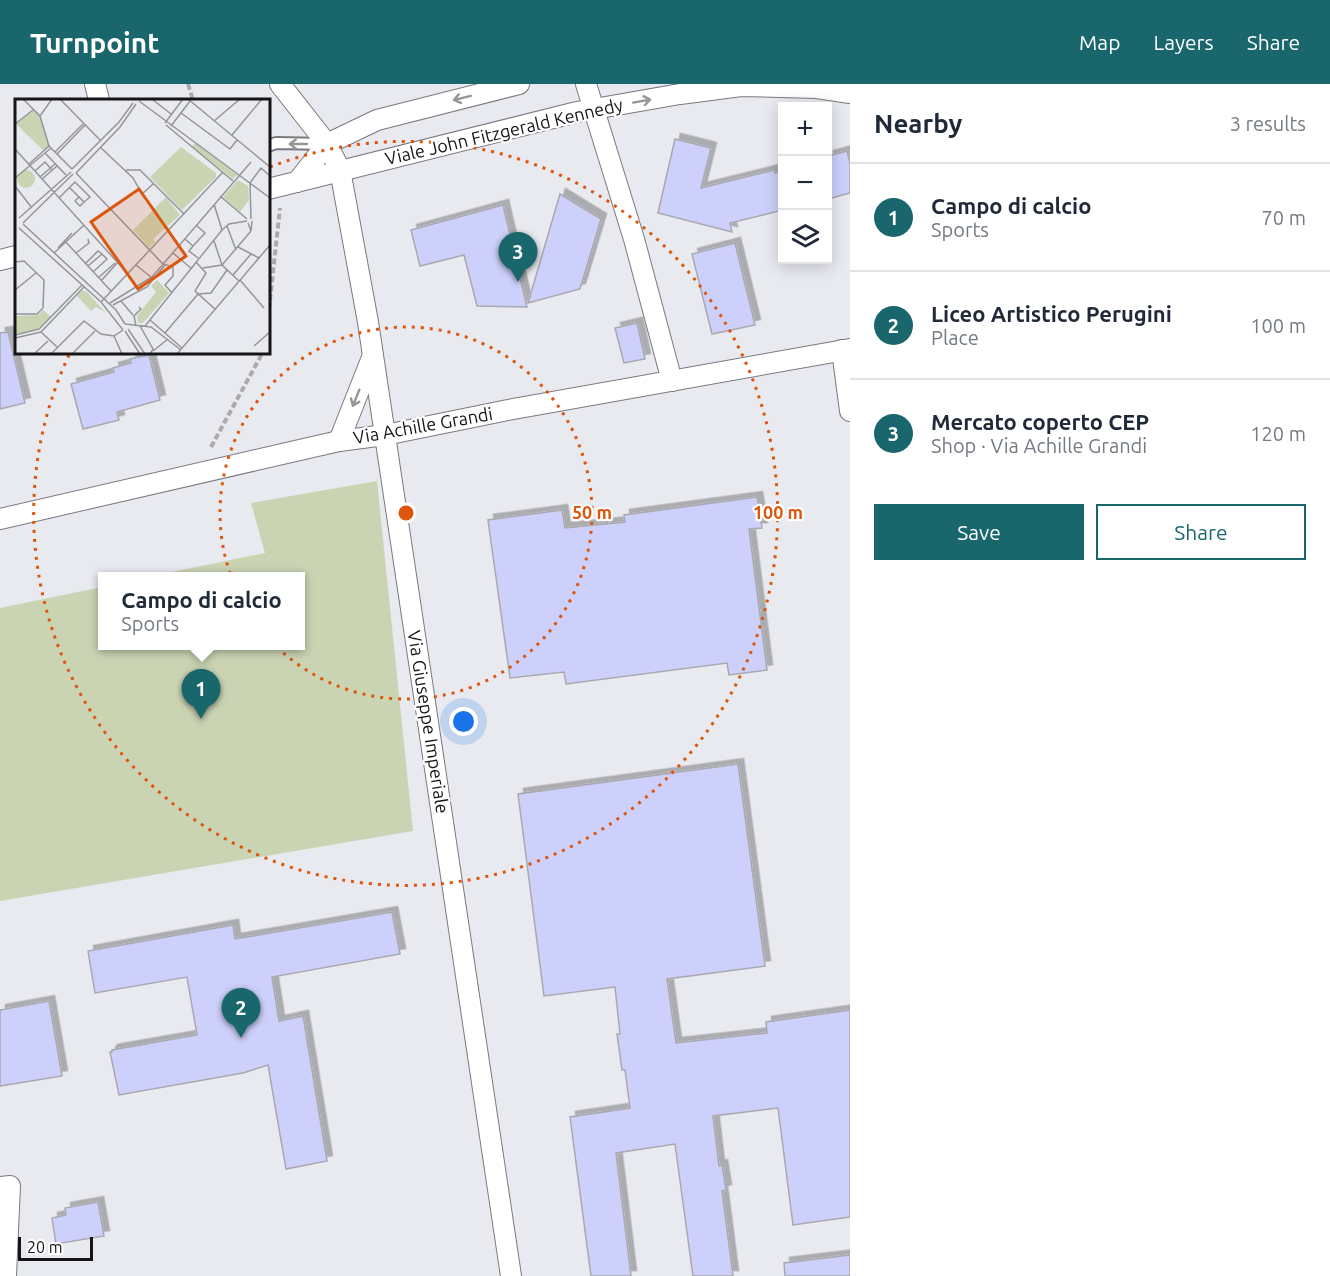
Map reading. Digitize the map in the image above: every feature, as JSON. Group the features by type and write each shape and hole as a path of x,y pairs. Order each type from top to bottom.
{"street":[{"path":"95,84 99,99"},
{"name":"Via Giuseppe Imperiale","path":"280,84 327,144 340,170 368,322 511,1276"},
{"path":"282,186 327,144 377,120 519,84"},
{"path":"586,84 634,239 672,381"},
{"name":"Viale John Fitzgerald Kennedy","path":"282,186 577,112 680,94 741,86 817,88 850,93"},
{"path":"0,260 15,256"},
{"path":"846,349 850,411"},
{"name":"Via Achille Grandi","path":"0,519 339,441 385,435 508,410 846,349"},
{"path":"339,441 373,355"},
{"path":"0,1187 10,1186 6,1276"}],"lane":[{"path":"270,146 327,144"}],"path":[{"path":"188,84 193,99"},
{"path":"270,299 282,186"},
{"path":"197,474 262,354"}],"green space":[{"path":"377,481 413,831 0,901 0,608 98,588 98,650 305,650 305,572 172,572 265,553 251,503"}],"building":[{"path":"675,139 711,148 701,188 774,170 775,173 778,172 778,211 730,223 732,232 658,213"},
{"path":"847,151 850,163 850,193 832,198 832,156"},
{"path":"560,194 601,219 580,289 528,303"},
{"path":"503,205 527,307 477,306 464,255 420,266 411,230"},
{"path":"735,243 755,325 712,334 692,254"},
{"path":"637,323 645,359 624,363 615,328"},
{"path":"8,332 25,403 0,409 0,333"},
{"path":"149,355 160,400 117,412 119,420 83,429 71,384 114,372 113,368 131,363 130,359"},
{"path":"757,497 762,528 749,529 767,670 729,675 727,663 566,684 564,672 510,678 488,520 562,510 565,528 625,522 624,515"},
{"path":"738,764 765,966 667,979 676,1043 767,1033 766,1022 850,1010 850,1217 793,1225 778,1108 713,1116 719,1166 722,1165 726,1190 722,1191 733,1276 693,1276 675,1144 616,1153 631,1276 591,1276 570,1117 630,1108 617,1034 620,1034 615,987 544,996 518,794"},
{"path":"392,912 400,954 272,977 279,1021 303,1016 327,1161 286,1169 268,1065 243,1073 119,1095 110,1052 112,1050 197,1035 187,977 95,993 88,951 233,925 235,939"},
{"path":"49,1001 62,1076 0,1086 0,1010"},
{"path":"98,1202 104,1236 56,1244 52,1218 66,1215 65,1208"},
{"path":"850,1255 850,1276 785,1276 784,1263"}],"place":[{"name":"Mercato coperto CEP","path":"518,282"},
{"name":"Campo di calcio","path":"201,719"},
{"name":"Liceo Artistico Perugini","path":"241,1038"}]}
